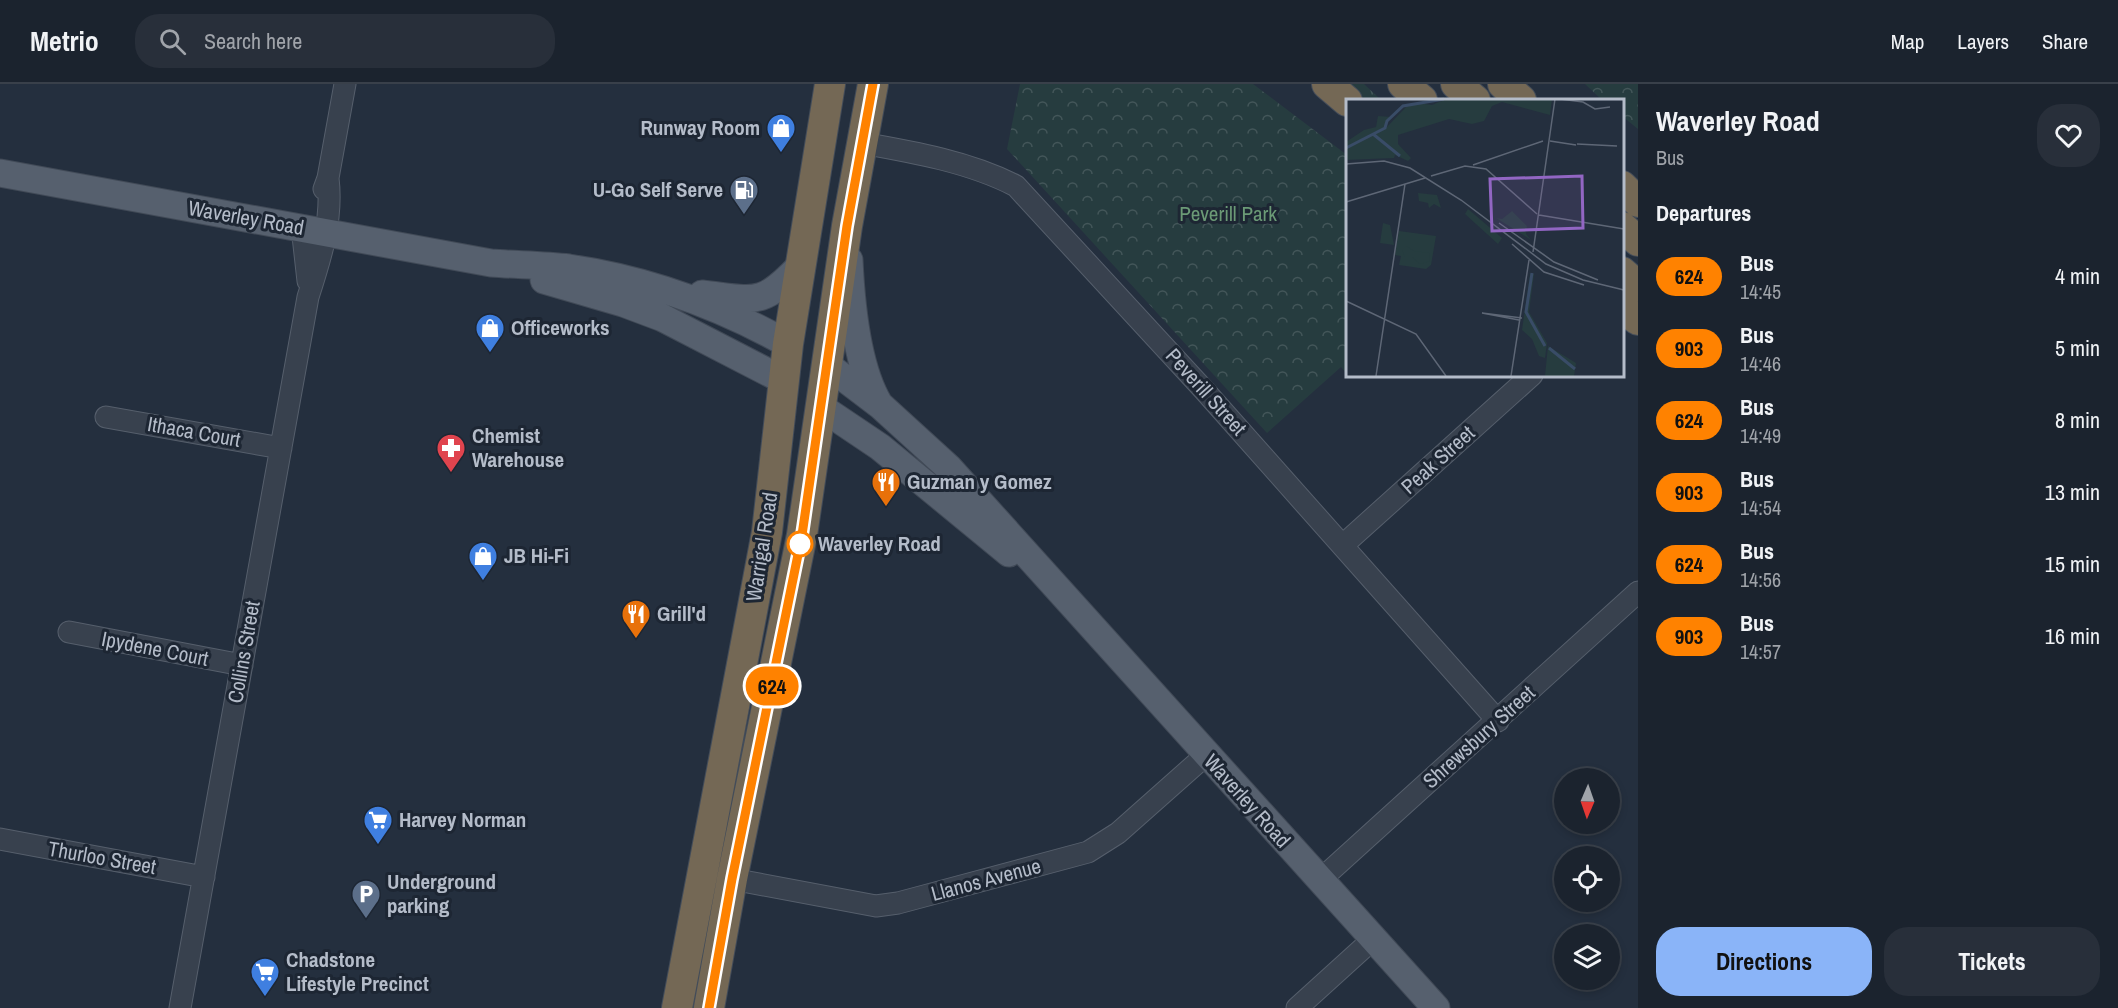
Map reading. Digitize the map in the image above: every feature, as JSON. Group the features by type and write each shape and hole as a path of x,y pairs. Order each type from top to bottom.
{"highway":[{"name":"Warrigal Road","path":"677,1008 767,532 788,344 830,84"},
{"name":"Warrigal Road","path":"709,1008 732,879 802,535 847,226 873,84"},
{"path":"1327,84 1346,100"},
{"path":"1403,84 1421,99"},
{"path":"1456,84 1474,99"},
{"path":"1503,84 1520,99"},
{"path":"1623,187 1638,202"},
{"path":"1623,228 1638,241"},
{"path":"1623,273 1638,286"},
{"path":"1623,309 1638,320"},
{"name":"Waverley Road","path":"788,344 827,365"},
{"name":"Waverley Road","path":"783,380 822,408"}],"main road":[{"name":"Waverley Road","path":"0,173 491,263 623,303 663,318 783,380"},
{"path":"847,226 851,290 857,324 868,380 880,406"},
{"name":"Waverley Road","path":"491,263 567,268 663,289 709,305 788,344"},
{"path":"663,289 741,298 762,297 773,292 800,266"},
{"name":"Waverley Road","path":"827,365 880,406 950,468 1372,940 1436,1008"},
{"name":"Waverley Road","path":"822,408 880,447 1000,546 1061,591"}],"street":[{"name":"Collins Street","path":"180,1008 308,297 314,230 331,201 328,178 345,84"},
{"name":"Peverill Street","path":"862,143 924,156 991,175 1016,186 1047,217 1343,545 1498,721"},
{"name":"Peak Street","path":"1343,545 1531,376"},
{"name":"Ithaca Court","path":"106,417 281,448"},
{"name":"Shrewsbury Street","path":"1319,881 1635,600"},
{"name":"Ipydene Court","path":"69,632 242,665"},
{"name":"Llanos Avenue","path":"732,879 876,906 898,903 1088,852 1118,833 1206,755"},
{"name":"Thurloo Street","path":"0,839 204,877"},
{"path":"1297,1008 1372,940"}],"green space":[{"name":"Peverill Park","path":"1020,84 1253,84 1346,154 1346,373 1341,367 1267,433 1007,149"},
{"path":"1347,84 1364,84 1380,99 1362,99"},
{"path":"1585,84 1638,84 1638,129 1623,117 1623,99 1601,99"}],"bus line":[{"name":"624","path":"709,1008 732,879 802,535 847,226 873,84"}],"place":[{"name":"Runway Room","path":"781,154"},
{"name":"U-Go Self Serve","path":"744,216"},
{"name":"Officeworks","path":"490,354"},
{"name":"Chemist Warehouse","path":"451,474"},
{"name":"Guzman y Gomez","path":"886,508"},
{"name":"Waverley Road","path":"800,544"},
{"name":"JB Hi-Fi","path":"483,582"},
{"name":"Grill'd","path":"636,640"},
{"name":"Harvey Norman","path":"378,846"},
{"name":"Underground parking","path":"366,920"},
{"name":"Chadstone Lifestyle Precinct","path":"265,998"}]}
